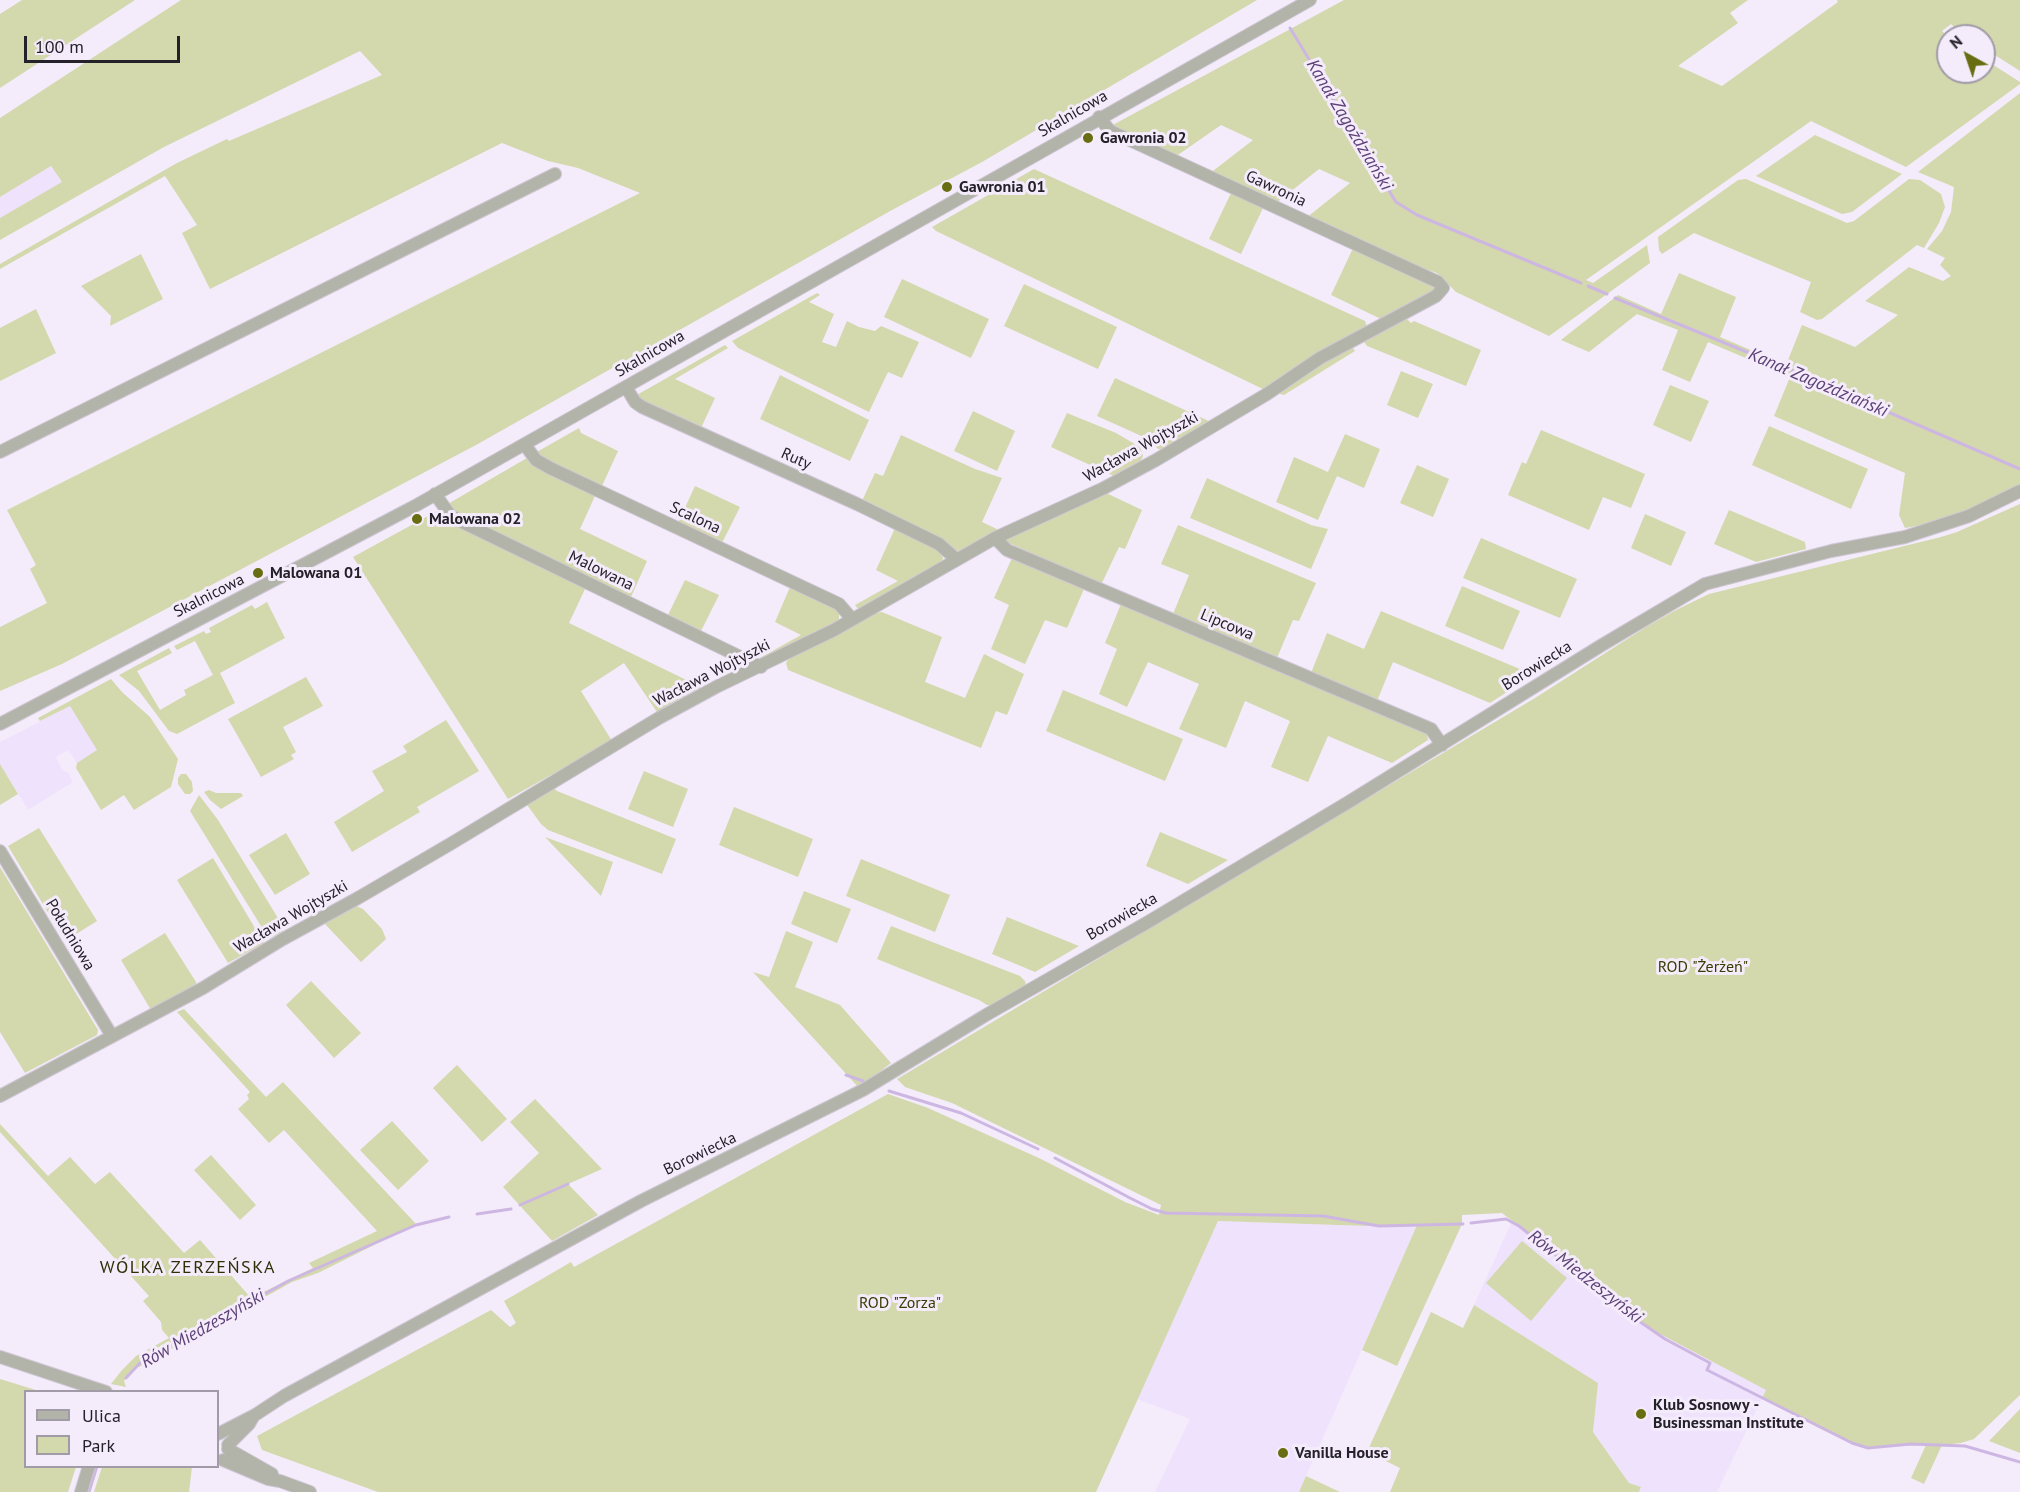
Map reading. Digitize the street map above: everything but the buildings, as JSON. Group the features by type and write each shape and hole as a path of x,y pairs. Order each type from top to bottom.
{"street":[{"name":"Skalnicowa","path":"0,723 265,586 525,445 1099,117 1310,0"},
{"name":"Gawronia","path":"1099,117 1110,131 1438,282 1443,288"},
{"path":"0,452 555,174"},
{"name":"Wacława Wojtyszki","path":"0,1096 203,988 659,718 852,619 995,538 1104,488 1156,460 1267,394 1320,358 1436,296 1443,288"},
{"name":"Ruty","path":"626,387 635,402 642,407 857,504 939,544 956,559"},
{"name":"Scalona","path":"525,445 536,460 550,468 839,604 852,619"},
{"name":"Borowiecka","path":"219,1432 255,1415 284,1396 641,1201 863,1090 986,1015 1347,804 1602,645 1705,584 1831,551 1905,537 1969,516 2020,492"},
{"name":"Malowana","path":"435,494 450,515 462,522 761,667"},
{"name":"Lipcowa","path":"995,538 1007,550 1431,729 1442,745"},
{"name":"Południowa","path":"0,851 112,1036"},
{"path":"0,1357 100,1390"},
{"name":"Borowiecka","path":"224,1454 255,1415"},
{"path":"219,1434 225,1439 224,1454 271,1472 282,1485 310,1492"},
{"path":"81,1492 89,1468"}],"shaded area":[{"path":"51,166 62,183 0,218 0,197"},
{"path":"70,706 98,750 77,763 68,750 56,757 63,771 68,772 73,782 28,810 0,764 0,742"},
{"path":"1218,1221 1398,1227 1417,1225 1299,1492 1155,1492 1190,1419 1137,1399"},
{"path":"1512,1221 1647,1327 1766,1390 1717,1492 1639,1492 1641,1487 1629,1483 1593,1432 1598,1383 1474,1305"}],"green space":[{"path":"22,0 135,0 0,88 0,14"},
{"path":"181,0 1257,0 982,162 892,210 476,445 62,664 0,691 0,627 47,603 30,569 36,565 7,510 640,193 578,168 548,161 502,143 210,289 182,233 197,225 165,176 0,269 0,264 177,163 227,139 229,141 382,75 360,51 164,147 0,240 0,218 62,182 51,166 0,197 0,118"},
{"path":"1344,0 1748,0 1730,13 1738,23 1678,66 1722,86 1838,2 1837,0 2020,0 2020,71 1996,56 1996,24 1936,24 1936,84 1996,84 1996,67 2020,84 1906,167 1811,121 1586,280 1593,283 1647,245 1650,263 1549,336 1456,292 1437,273 1401,261 1306,218 1350,183 1319,169 1275,204 1209,174 1253,140 1221,125 1175,157 1109,127"},
{"path":"2020,93 2020,485 2016,488 1940,522 1905,528 1899,515 1905,473 1774,416 1790,377 1708,342 1690,382 1662,370 1678,330 1637,314 1589,352 1561,340 1618,295 1661,314 1679,273 1736,297 1720,337 1786,365 1802,325 1855,347 1898,315 1865,301 1909,267 1943,281 1951,276 1940,265 1945,258 1927,249 1942,231 1951,212 1954,187 1918,172"},
{"path":"1815,135 1902,174 1852,212 1842,214 1756,176"},
{"path":"1034,169 1365,321 1367,327 1267,391 936,231 932,227"},
{"path":"1746,179 1847,223 1854,221 1909,179 1920,180 1941,194 1945,207 1939,223 1924,248 1917,245 1822,319 1817,320 1800,312 1811,282 1694,233 1662,254 1659,250 1658,237 1738,180"},
{"path":"1232,191 1264,206 1241,254 1209,239"},
{"path":"1354,246 1435,286 1435,289 1432,293 1381,319 1331,295"},
{"path":"141,254 163,299 110,326 111,316 81,286"},
{"path":"902,279 989,319 971,358 884,317"},
{"path":"1024,284 1117,327 1098,369 1004,326"},
{"path":"817,293 820,295 809,302 834,314 822,342 836,347 847,321 875,331 881,326 919,342 902,378 888,372 869,412 738,348 732,341"},
{"path":"36,309 56,353 0,381 0,328"},
{"path":"1404,316 1411,323 1414,321 1481,350 1466,386 1367,346 1364,342 1365,337"},
{"path":"725,345 728,348 675,379 715,398 700,430 637,400 635,396"},
{"path":"1347,348 1353,348 1355,351 1284,395 1280,394 1280,390 1316,364"},
{"path":"1401,371 1433,384 1418,418 1387,405"},
{"path":"780,375 869,420 850,461 760,419"},
{"path":"1115,378 1211,422 1166,451 1158,449 1148,439 1097,416"},
{"path":"1670,385 1709,401 1691,442 1653,425"},
{"path":"973,411 1015,431 997,471 954,451"},
{"path":"1067,413 1116,433 1140,447 1143,456 1139,465 1116,477 1051,447"},
{"path":"1769,426 1868,469 1851,509 1752,465"},
{"path":"579,428 581,433 618,451 602,486 552,466 535,453"},
{"path":"1541,430 1645,474 1631,508 1603,497 1589,530 1508,495 1522,462 1526,464"},
{"path":"1345,434 1380,449 1364,488 1337,476 1318,520 1276,502 1294,457 1328,472"},
{"path":"901,435 975,469 1002,478 982,522 1001,531 960,552 861,503 875,473 883,476"},
{"path":"527,458 532,465 595,496 580,529 647,561 631,597 464,519 446,505"},
{"path":"1417,465 1449,479 1433,517 1400,503"},
{"path":"1207,478 1311,525 1328,529 1311,569 1190,518"},
{"path":"695,486 740,507 722,543 678,523"},
{"path":"1104,492 1142,510 1125,549 1119,547 1101,585 1007,542 1007,537"},
{"name":"ROD \"Żerżeń\"","path":"2020,504 2020,1395 1974,1439 1942,1445 1924,1484 1911,1478 1926,1445 1863,1447 1825,1431 1762,1398 1766,1390 1647,1327 1502,1213 1462,1215 1462,1224 1397,1366 1362,1350 1417,1225 1398,1227 1218,1221 1096,1492 378,1492 262,1450 257,1436 491,1310 510,1327 516,1323 504,1301 571,1262 574,1267 888,1094 928,1108 1041,1159 1125,1202 1159,1215 1161,1205 952,1103 905,1087 897,1079 1535,698 1676,610 1709,594 1941,537"},
{"path":"439,510 443,519 586,587 569,623 705,689 659,715 624,663 581,691 612,741 508,799 353,557"},
{"path":"1729,510 1805,542 1806,549 1756,562 1714,544"},
{"path":"1645,514 1686,532 1671,566 1631,548"},
{"path":"1178,525 1316,583 1299,621 1293,620 1277,658 1173,614 1189,575 1161,564"},
{"path":"896,526 941,551 943,559 938,565 859,610 855,605 898,581 876,570"},
{"path":"1481,538 1577,579 1560,618 1463,578"},
{"path":"1012,558 1084,589 1067,628 1045,620 1025,664 991,649 1009,605 994,598"},
{"path":"685,580 719,595 701,631 668,615"},
{"path":"1462,586 1520,611 1503,650 1445,626"},
{"path":"790,587 839,610 839,623 766,661 758,659 801,635 775,622"},
{"path":"267,602 285,638 220,673 235,703 177,734 169,731 139,691 119,675 169,648 172,653 137,671 160,710 186,695 184,690 213,675 195,641 177,650 174,646 204,631 206,634 211,632 209,628 252,605 255,609"},
{"path":"1121,604 1427,733 1428,740 1392,763 1328,736 1308,782 1271,767 1290,721 1245,701 1226,748 1179,729 1199,684 1148,662 1127,707 1099,694 1117,649 1105,643"},
{"path":"1381,611 1527,672 1527,679 1490,703 1393,662 1377,701 1311,673 1327,633 1364,649"},
{"path":"882,612 942,637 925,682 965,698 984,654 1024,674 1007,715 996,711 981,748 788,670 786,663 791,656 872,614"},
{"path":"306,677 323,706 283,727 296,752 291,755 294,759 261,777 228,719"},
{"path":"111,679 150,717 178,759 171,787 134,810 124,795 101,810 76,768 77,763 97,750 70,706 40,721 38,718"},
{"path":"1063,690 1183,739 1165,781 1046,731"},
{"path":"446,720 479,771 417,807 420,812 352,852 334,822 384,791 372,771 407,752 403,746"},
{"path":"0,764 18,794 0,805"},
{"path":"644,771 688,789 673,827 628,809"},
{"path":"181,774 186,774 192,782 193,791 190,794 185,794 178,784"},
{"path":"551,785 557,791 676,839 662,874 548,830 525,802"},
{"path":"209,790 216,793 241,793 243,796 221,809 204,792"},
{"path":"199,795 218,820 281,923 283,931 269,939 190,811"},
{"path":"734,807 813,839 798,877 719,845"},
{"path":"39,828 97,921 65,941 8,846"},
{"path":"1160,832 1228,860 1188,884 1146,866"},
{"path":"286,833 310,874 275,895 249,855"},
{"path":"545,837 613,862 601,896"},
{"path":"213,858 264,943 228,963 177,880"},
{"path":"861,859 950,895 935,932 846,896"},
{"path":"0,867 98,1030 97,1035 25,1073 0,1032"},
{"path":"804,891 851,909 837,943 791,924"},
{"path":"354,905 363,909 382,929 386,939 361,962 324,923"},
{"path":"1007,917 1079,946 1035,972 992,954"},
{"path":"891,926 1020,976 1026,986 997,1005 987,1005 877,959"},
{"path":"786,931 813,942 795,987 840,1005 891,1063 859,1088 753,972 769,977"},
{"path":"165,933 196,985 151,1010 121,960"},
{"path":"311,981 361,1033 334,1058 286,1005"},
{"path":"184,1009 266,1097 283,1082 416,1224 318,1273 292,1282 139,1367 137,1366 124,1381 126,1387 111,1384 136,1356 169,1338 162,1330 161,1322 143,1301 149,1296 0,1132 0,1124 48,1176 70,1157 95,1184 110,1172 184,1253 200,1240 251,1298 313,1268 309,1263 377,1231 284,1130 269,1143 238,1109 249,1099 247,1095 250,1092 177,1012"},
{"path":"457,1065 507,1119 482,1142 433,1088"},
{"path":"535,1099 602,1169 568,1184 598,1215 552,1241 503,1187 539,1153 510,1122"},
{"path":"392,1121 429,1161 398,1190 360,1150"},
{"path":"211,1155 256,1205 240,1220 194,1170"},
{"path":"1522,1241 1567,1278 1531,1321 1486,1283"},
{"path":"1474,1305 1598,1383 1593,1432 1629,1483 1641,1487 1639,1492 1390,1492 1400,1468 1367,1452 1431,1312 1463,1328"},
{"path":"0,1379 36,1390 24,1390 24,1468 76,1468 68,1492 0,1492"},
{"path":"2020,1409 2020,1453 1989,1441"},
{"path":"102,1468 192,1468 189,1492 94,1492"},
{"path":"1306,1476 1340,1492 1299,1492"}],"waterway":[{"name":"Kanał Zagoździański","path":"1290,28 1396,202 1417,215 1581,283"},
{"name":"Kanał Zagoździański","path":"1588,286 1607,294"},
{"name":"Kanał Zagoździański","path":"1615,298 1793,371 2020,469"},
{"name":"Rów Miedzeszyński","path":"846,1075 863,1081"},
{"name":"Rów Miedzeszyński","path":"889,1091 961,1113 1038,1149"},
{"name":"Rów Miedzeszyński","path":"1055,1158 1152,1209 1166,1213 1323,1216 1379,1226 1463,1224"},
{"name":"Rów Miedzeszyński","path":"520,1205 568,1184"},
{"name":"Rów Miedzeszyński","path":"477,1214 511,1209"},
{"name":"Rów Miedzeszyński","path":"126,1378 140,1363 288,1281 416,1225 449,1217"},
{"name":"Rów Miedzeszyński","path":"1471,1223 1506,1219 1519,1226 1633,1317 1665,1339 1710,1363 1707,1370 1852,1443 1868,1448 1911,1444 1965,1446 2020,1462"},
{"name":"Rów Miedzeszyński","path":"89,1492 96,1468"}],"place":[{"name":"Gawronia 02","path":"1088,138"},
{"name":"Gawronia 01","path":"947,187"},
{"name":"Malowana 02","path":"417,519"},
{"name":"Malowana 01","path":"258,573"},
{"name":"Klub Sosnowy - Businessman Institute","path":"1641,1414"},
{"name":"Vanilla House","path":"1283,1453"}],"district":[{"name":"WÓLKA ZERZEŃSKA","path":"188,1268"}],"park label":[{"name":"ROD \"Zorza\"","path":"900,1303"}]}
